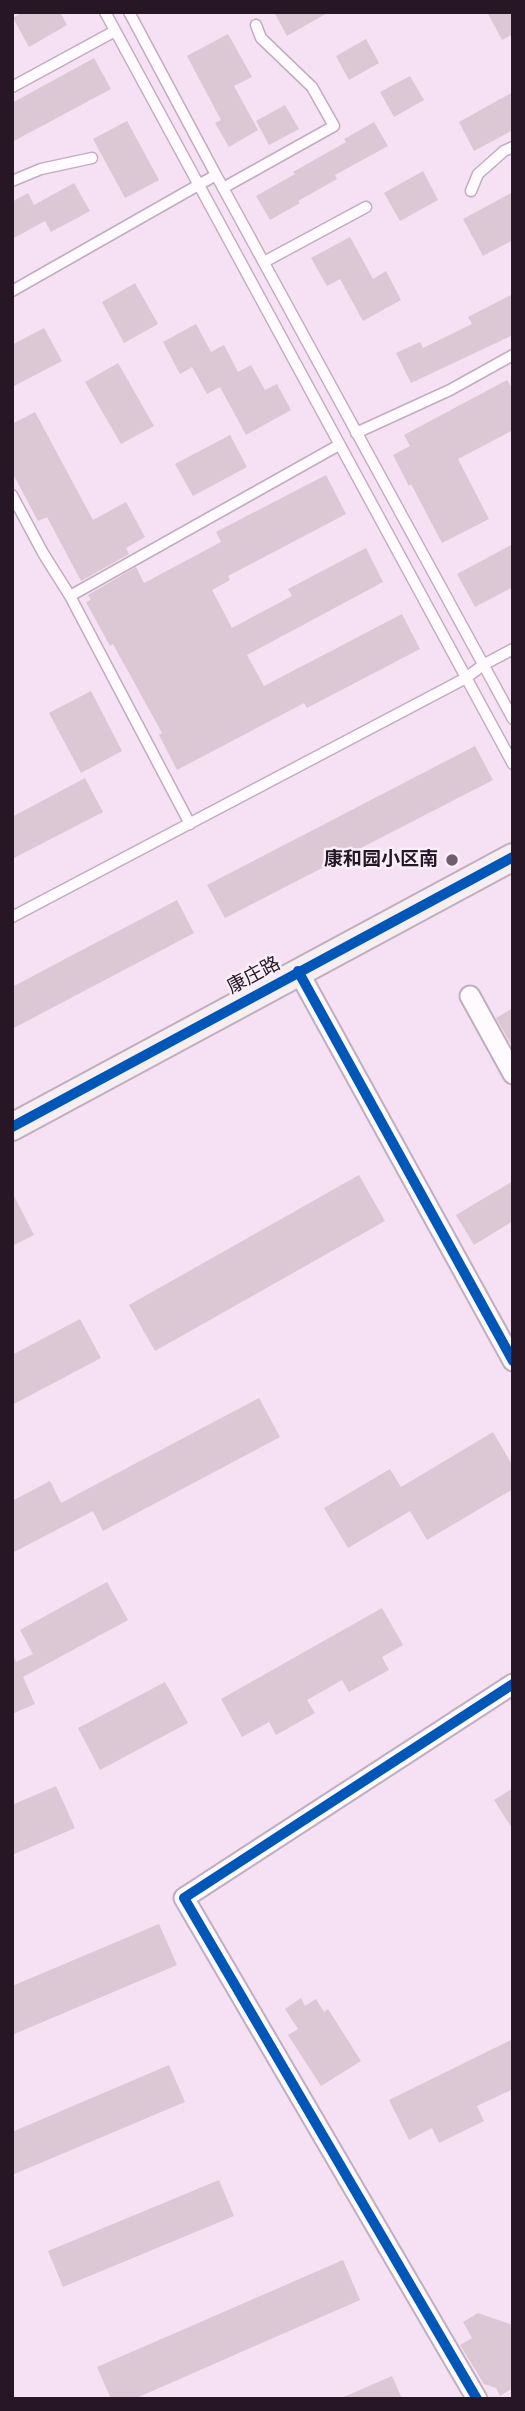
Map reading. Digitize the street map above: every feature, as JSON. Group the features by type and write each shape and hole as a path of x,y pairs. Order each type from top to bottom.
{"street":[{"name":"康庄路","path":"12,1126 513,857"},
{"path":"298,971 513,1361"},
{"path":"470,996 513,1074"},
{"path":"477,2399 184,1898 513,1684"}],"lane":[{"path":"105,12 197,186 513,764"},
{"path":"129,12 513,719"},
{"path":"223,188 334,126 312,86 261,38 256,25"},
{"path":"12,87 115,31"},
{"path":"471,191 478,174 504,151 513,147"},
{"path":"12,181 41,169 92,158"},
{"path":"12,291 216,175"},
{"path":"264,262 366,207"},
{"path":"356,433 450,390 513,355"},
{"path":"326,421 335,427 343,424 346,420 345,412"},
{"path":"70,596 339,445"},
{"path":"348,462 348,454 354,448 365,449"},
{"path":"12,495 70,596 190,824"},
{"path":"447,642 457,647 465,642 466,634"},
{"path":"12,918 466,678 483,665 513,649"}],"building":[{"path":"23,12 60,12 67,25 29,47 13,18"},
{"path":"274,12 329,12 287,36"},
{"path":"487,12 513,12 513,34 502,40"},
{"path":"228,34 252,77 234,86 258,130 229,147 215,123 221,120 187,56"},
{"path":"366,39 379,63 349,80 336,56"},
{"path":"94,58 111,89 12,142 12,103"},
{"path":"410,76 424,100 394,117 380,92"},
{"path":"513,92 513,130 474,151 459,122"},
{"path":"285,105 299,129 269,145 256,121"},
{"path":"127,121 159,180 125,198 93,139"},
{"path":"374,122 388,146 335,175 337,179 270,220 256,196"},
{"path":"423,171 438,200 400,221 384,193"},
{"path":"74,183 90,211 51,232 45,221 12,239 12,202 28,193 34,205"},
{"path":"513,192 513,240 483,256 463,219"},
{"path":"350,237 373,279 386,271 401,300 363,321 340,279 327,286 311,258"},
{"path":"135,283 158,324 124,343 102,302"},
{"path":"513,294 513,335 411,383 396,353 420,342 423,348 472,324 468,317"},
{"path":"196,324 211,352 224,345 238,372 251,365 265,390 277,384 291,410 246,435 220,387 207,394 192,367 180,374 163,342"},
{"path":"44,328 62,361 12,387 12,345"},
{"path":"118,363 154,426 121,444 85,382"},
{"path":"507,380 513,390 513,430 458,459 489,519 442,543 393,455 410,446 404,435"},
{"path":"35,412 93,520 126,502 145,537 126,548 129,554 81,581 47,517 38,521 12,472 12,424"},
{"path":"230,435 247,467 193,496 175,464"},
{"path":"326,475 346,514 228,576 230,580 212,590 232,628 292,596 288,589 366,548 383,582 247,655 264,686 402,614 420,649 307,708 304,703 177,770 159,735 162,733 113,644 110,646 86,602 91,600 88,595 136,567 144,583 221,542 216,532"},
{"path":"513,544 513,587 475,607 457,574"},
{"path":"91,691 122,751 81,773 49,713"},
{"path":"475,746 493,780 225,918 207,885"},
{"path":"85,778 103,812 12,859 12,817"},
{"path":"177,900 194,933 12,1029 12,987"},
{"path":"513,1008 513,1048 496,1018"},
{"path":"359,1175 385,1221 155,1351 129,1305"},
{"path":"513,1181 513,1221 474,1245 456,1215"},
{"path":"12,1192 34,1235 12,1246"},
{"path":"80,1319 101,1358 12,1405 12,1355"},
{"path":"259,1398 280,1437 103,1531 93,1511 12,1553 12,1501 50,1481 61,1503"},
{"path":"493,1432 513,1466 513,1489 427,1540 410,1511 348,1548 324,1508 390,1469 401,1487"},
{"path":"107,1582 128,1620 23,1677 35,1704 12,1714 12,1652 16,1662 33,1654 20,1630"},
{"path":"382,1608 403,1645 382,1657 389,1670 349,1692 342,1680 307,1700 315,1713 276,1735 269,1722 242,1737 221,1699"},
{"path":"165,1682 188,1723 100,1770 78,1728"},
{"path":"56,1786 75,1828 12,1855 12,1805"},
{"path":"513,1788 513,1830 494,1800"},
{"path":"159,1924 177,1965 12,2035 12,1986"},
{"path":"301,1998 305,2006 316,1999 324,2012 328,2009 361,2061 321,2086 288,2035 298,2029 285,2009"},
{"path":"513,2039 513,2089 477,2106 484,2121 439,2143 432,2128 409,2140 389,2100"},
{"path":"169,2065 185,2102 12,2175 12,2132"},
{"path":"219,2180 234,2216 63,2287 48,2251"},
{"path":"343,2260 360,2300 134,2399 111,2399 97,2367"},
{"path":"478,2313 510,2324 513,2329 513,2388 500,2396 496,2388 484,2384 460,2345 472,2338 463,2322"},
{"path":"392,2376 402,2399 339,2399"}],"cycle path":[{"path":"12,1127 513,857"},
{"path":"298,971 513,1361"},
{"path":"477,2399 184,1898 513,1684"}],"place":[{"name":"康和园小区南","path":"452,860"}]}
